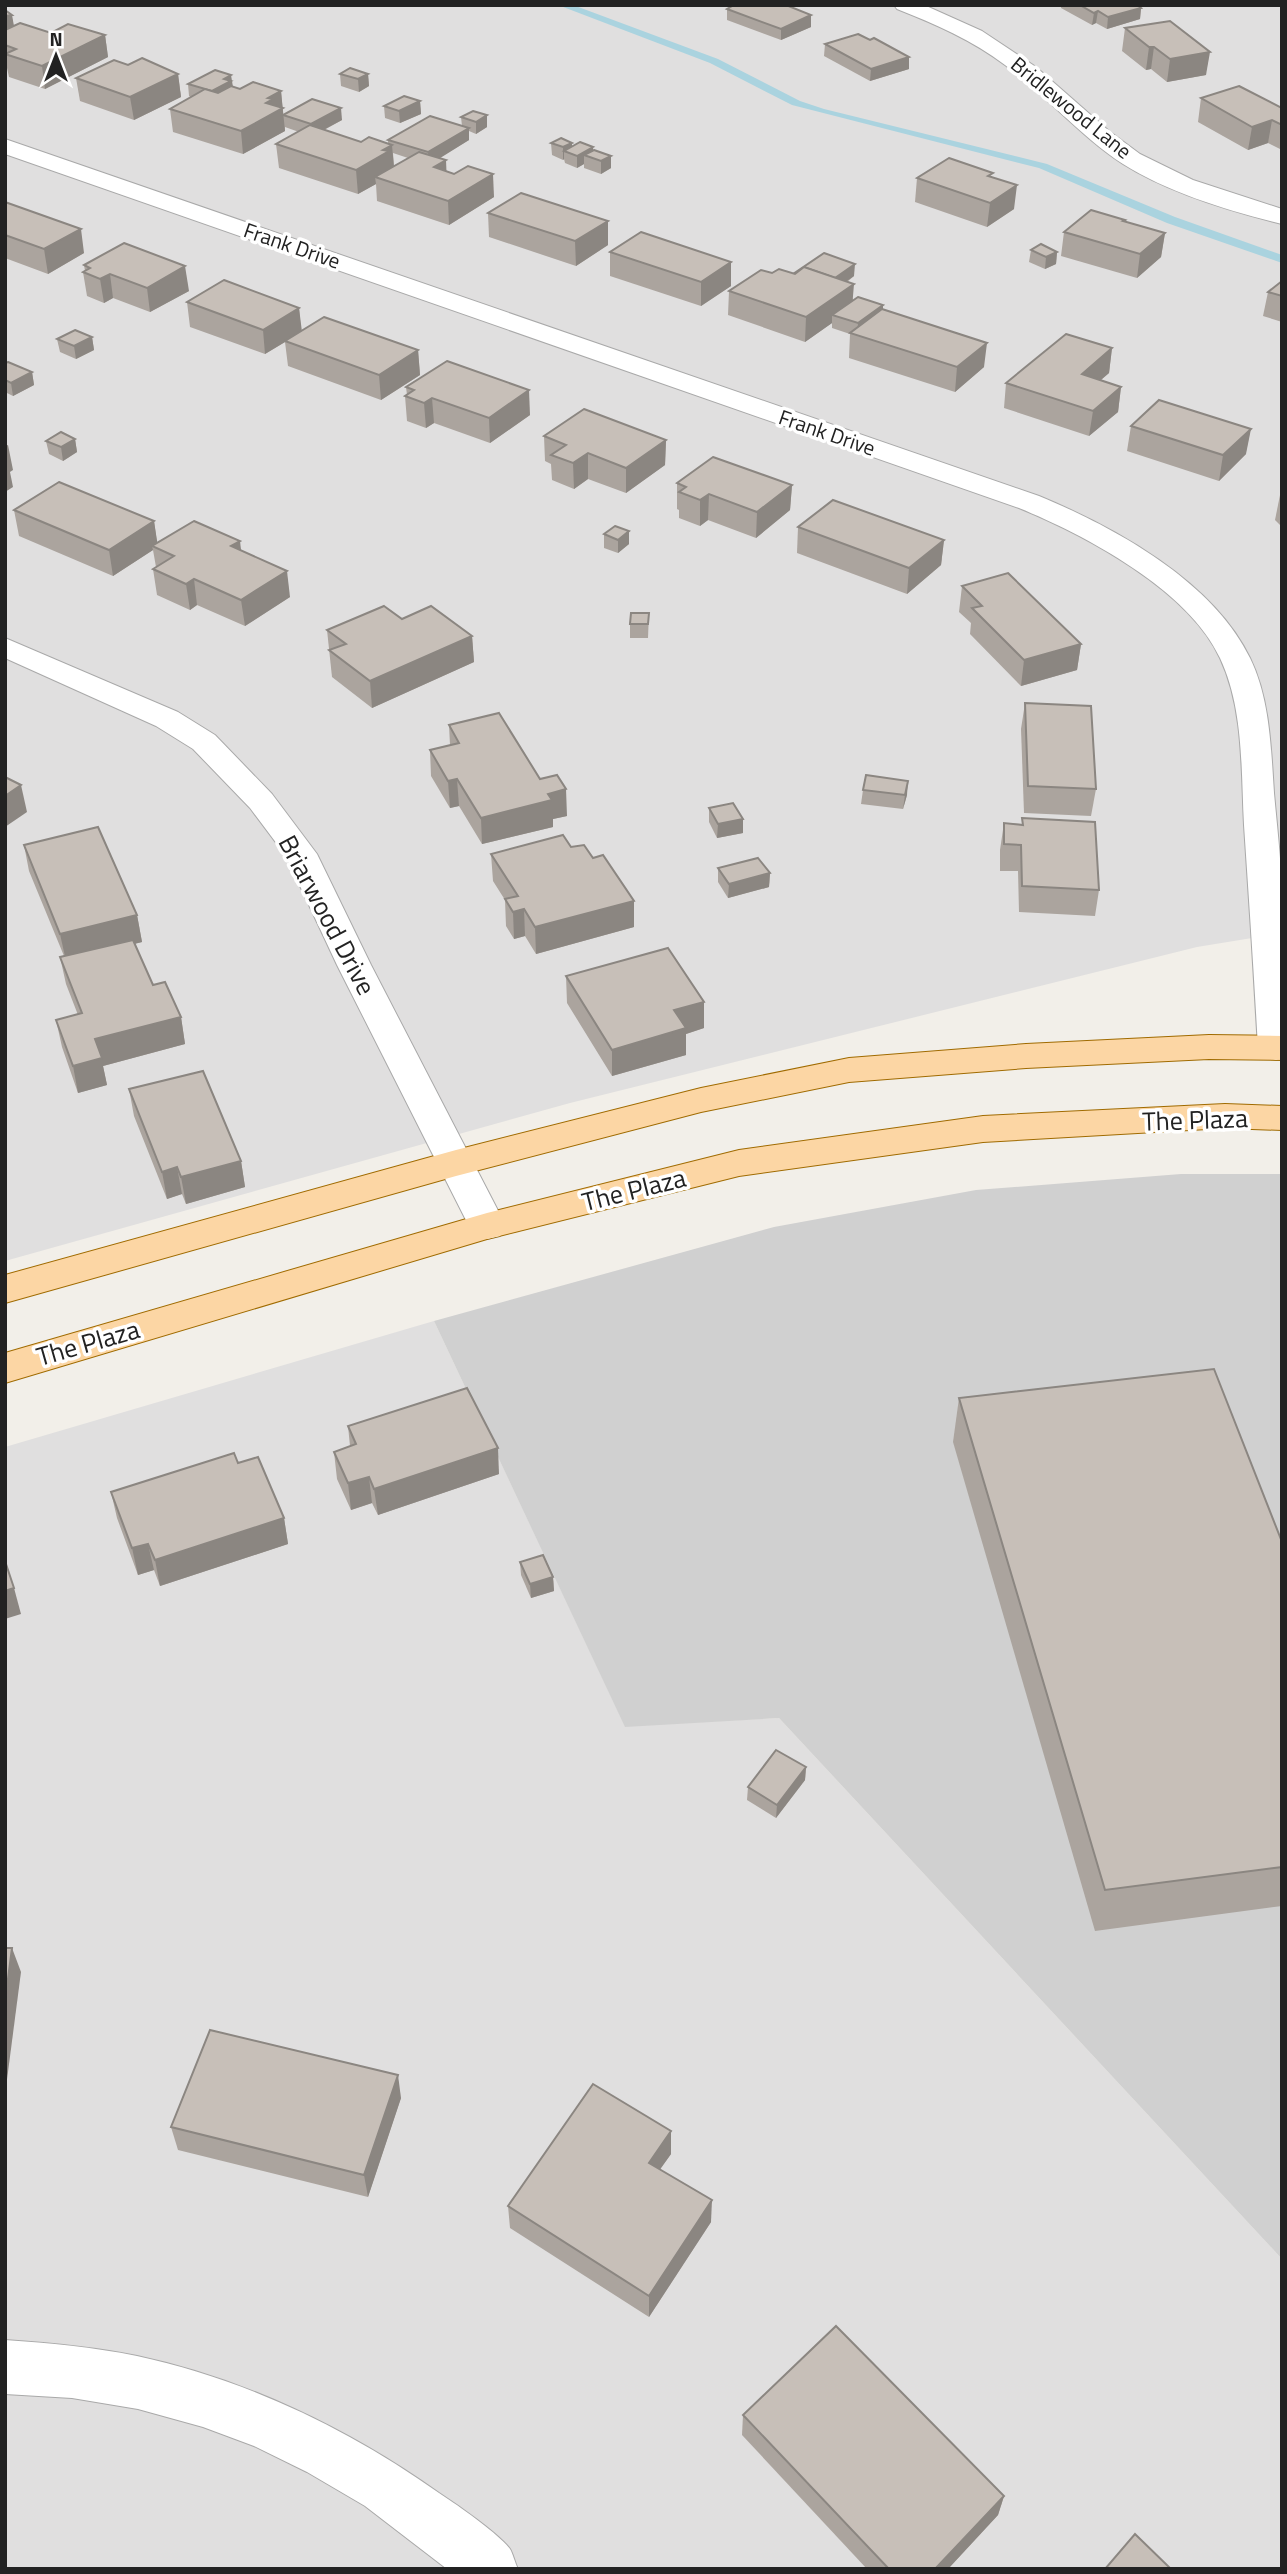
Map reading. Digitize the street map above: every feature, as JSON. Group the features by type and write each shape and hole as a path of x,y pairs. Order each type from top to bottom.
{"main road":[{"path":"5,1289 456,1163 701,1100 849,1070 1065,1054 1209,1047 1279,1048"},
{"name":"The Plaza","path":"5,1368 487,1226 739,1163 983,1129 1225,1116 1282,1118"}],"street":[{"name":"Bridlewood Lane","path":"904,5 965,30 1012,58 1105,141 1135,161 1178,180 1282,217"},
{"name":"Frank Drive","path":"5,146 1029,502 1066,517 1118,544 1180,590 1217,630 1235,658 1253,718 1279,1048"},
{"name":"Briarwood Drive","path":"5,647 167,719 204,742 261,801 301,854 354,965 487,1226"},
{"path":"5,2367 130,2380 209,2403 293,2435 360,2470 449,2531 489,2569"}],"shaded area":[{"path":"5,5 1282,5 1282,933 1197,947 570,1103 5,1261"},
{"path":"1181,1174 1282,1174 1282,2259 779,1718 625,1727 434,1321 774,1227 976,1190"},
{"path":"434,1321 625,1726 779,1718 1282,2259 1282,2569 5,2569 5,1447"}],"building":[{"path":"734,5 786,5 811,15 781,29 727,9"},
{"path":"1080,5 1137,5 1141,8 1108,17"},
{"path":"1170,21 1210,52 1170,59 1125,28"},
{"path":"20,23 51,33 68,24 105,35 42,66 5,54 16,49 5,45 5,30"},
{"path":"858,34 870,40 874,38 909,57 871,69 825,44"},
{"path":"142,58 178,74 130,97 76,78 114,60 128,65"},
{"path":"350,68 368,74 358,79 340,74"},
{"path":"215,70 231,75 224,79 231,81 212,91 188,84"},
{"path":"253,82 281,91 268,98 273,99 266,103 283,108 241,131 170,109 205,89 218,93 231,86 240,89"},
{"path":"1239,86 1282,108 1282,125 1272,120 1252,127 1201,98"},
{"path":"404,96 420,101 399,111 384,106"},
{"path":"312,99 341,108 311,124 283,115"},
{"path":"473,111 487,115 476,122 461,117"},
{"path":"430,116 469,128 428,152 388,140"},
{"path":"310,125 361,142 369,137 392,145 383,150 389,151 356,170 276,144"},
{"path":"561,138 572,143 563,147 551,143"},
{"path":"580,142 593,147 577,156 564,151"},
{"path":"594,150 611,156 601,161 584,155"},
{"path":"419,152 446,160 434,167 454,174 468,166 493,174 448,201 375,177"},
{"path":"949,158 993,173 988,176 1017,185 990,203 917,178"},
{"path":"521,193 608,221 575,241 488,213"},
{"path":"5,202 81,229 44,249 5,235"},
{"path":"1091,210 1165,233 1140,254 1064,232"},
{"path":"641,232 731,262 701,282 610,252"},
{"path":"124,243 185,266 147,288 110,274 100,279 83,272 90,268 84,265"},
{"path":"1041,244 1057,252 1046,257 1031,250"},
{"path":"824,253 855,264 835,278 804,267 796,272"},
{"path":"804,267 854,284 806,317 729,291 761,270 772,273 779,269 795,274"},
{"path":"224,280 299,308 263,330 187,302"},
{"path":"1282,281 1282,296 1268,292"},
{"path":"858,297 883,305 858,323 832,315"},
{"path":"882,309 987,343 957,367 850,333"},
{"path":"324,317 418,350 379,375 285,341"},
{"path":"75,330 92,337 74,346 57,339"},
{"path":"1066,334 1112,348 1082,374 1121,387 1093,411 1006,383"},
{"path":"447,361 529,390 489,418 432,398 424,403 405,396 414,390 406,387"},
{"path":"5,363 32,372 11,383 5,380"},
{"path":"1159,400 1251,429 1223,455 1131,426"},
{"path":"584,409 666,440 626,468 588,453 573,463 551,455 566,445 544,436"},
{"path":"61,432 75,439 61,447 46,441"},
{"path":"713,457 792,485 757,512 709,494 700,500 679,492 686,487 677,483"},
{"path":"59,482 154,521 109,550 14,510"},
{"path":"833,500 944,540 909,568 798,527"},
{"path":"194,521 240,541 231,546 287,571 241,600 194,579 186,584 153,569 174,556 152,546"},
{"path":"615,526 629,531 618,540 604,534"},
{"path":"1008,573 1081,644 1024,660 972,608 982,606 962,586"},
{"path":"384,606 402,619 431,606 472,636 370,681 329,650 346,644 327,630"},
{"path":"631,613 649,613 648,624 630,624"},
{"path":"1025,703 1091,706 1096,789 1028,786"},
{"path":"499,713 540,779 557,775 566,789 548,794 552,800 481,818 457,779 448,781 430,750 459,743 449,725"},
{"path":"866,775 908,781 905,795 863,790"},
{"path":"5,777 21,785 5,796"},
{"path":"733,803 743,819 718,824 709,808"},
{"path":"1022,818 1095,822 1099,890 1022,886 1021,845 1004,844 1004,823 1023,825"},
{"path":"98,827 137,915 60,934 24,845"},
{"path":"563,835 571,847 584,845 593,858 603,855 634,901 535,927 524,909 513,912 505,899 518,896 491,854"},
{"path":"758,858 770,873 729,884 718,868"},
{"path":"133,940 153,985 165,982 181,1017 95,1039 102,1058 73,1066 56,1020 82,1013 60,957"},
{"path":"668,948 704,1002 674,1010 686,1028 612,1050 566,976"},
{"path":"203,1071 241,1161 181,1177 177,1167 162,1172 129,1089"},
{"path":"1214,1369 1282,1542 1282,1867 1105,1890 959,1398"},
{"path":"467,1388 498,1448 374,1489 369,1477 348,1483 334,1452 356,1444 348,1426"},
{"path":"234,1453 238,1463 258,1457 284,1518 155,1560 148,1544 132,1548 111,1492"},
{"path":"543,1555 553,1577 530,1584 520,1562"},
{"path":"5,1561 14,1588 5,1591"},
{"path":"776,1750 806,1767 777,1805 748,1787"},
{"path":"5,1948 12,1948 5,2002"},
{"path":"210,2030 398,2075 364,2175 171,2127"},
{"path":"593,2084 671,2131 649,2163 712,2200 649,2296 508,2206"},
{"path":"836,2326 1004,2496 935,2569 889,2569 743,2415"},
{"path":"1135,2534 1171,2569 1105,2569"}],"waterway":[{"path":"563,5 714,61 796,103 1043,166 1171,220 1282,259"}]}
